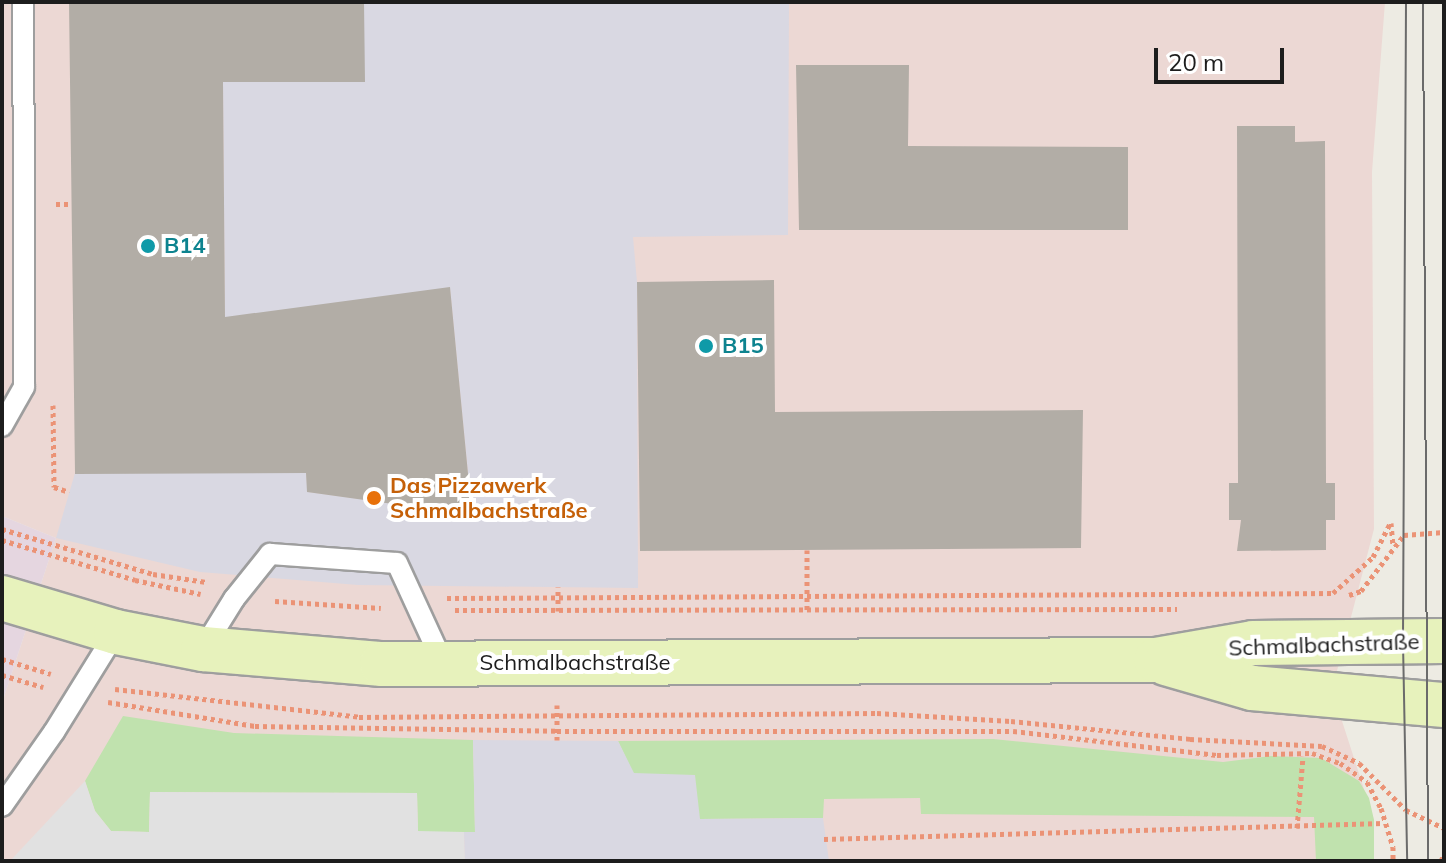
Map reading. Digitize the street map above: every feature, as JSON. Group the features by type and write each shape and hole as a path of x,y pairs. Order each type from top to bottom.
{"street":[{"name":"Schmalbachstraße","path":"2,598 116,632 203,649 382,664 1156,660 1253,643 1444,641"},
{"name":"Schmalbachstraße","path":"1156,660 1252,688 1444,705"}],"lane":[{"path":"2,426 24,387 23,2"},
{"path":"203,649 238,593 270,554 397,563 443,663"},
{"path":"2,806 81,691 116,632"}],"path":[{"path":"414,604 1333,593 1373,557 1391,522 1393,546"},
{"path":"2,529 153,574 238,593"},
{"path":"1325,603 1361,591 1404,535 1444,532"},
{"path":"2,540 135,580 238,593 414,604 807,610 1188,609"},
{"path":"807,550 807,610"},
{"path":"2,659 81,691 359,717 877,713 1011,721 1190,739 1322,746 1359,763 1406,810 1444,828"},
{"path":"2,675 255,726 527,731 1013,731 1217,755 1312,753 1340,763 1367,782 1381,808 1393,847 1393,861"},
{"path":"1297,828 1303,756"},
{"path":"824,839 1297,828 1384,823"},
{"path":"1441,861 1444,854"}],"shaded area":[{"path":"2,2 1385,2 1372,172 1374,529 1332,690 1374,820 1374,861 2,861 2,703 56,538 2,516"},
{"path":"364,2 789,2 788,235 633,237 637,282 638,588 358,585 200,572 56,538 75,473 306,473 308,492 472,514 450,288 291,309 225,322 223,82 364,82"},
{"path":"2,516 56,538 2,703"},
{"path":"473,740 618,741 634,773 695,775 700,819 823,818 829,861 465,861 464,832 475,832"},
{"path":"85,781 95,811 111,831 149,832 150,792 417,793 418,831 464,832 465,861 10,861"}],"green space":[{"path":"123,716 234,733 473,740 475,832 418,832 417,793 150,792 149,832 111,831 95,811 85,781"},
{"path":"993,739 1223,762 1271,756 1321,758 1359,781 1369,798 1374,820 1374,861 1316,861 1314,817 921,814 920,798 824,799 823,818 700,819 633,773 618,741"}],"building":[{"name":"B14","path":"69,2 364,2 365,82 223,82 225,317 450,287 472,515 307,492 306,473 75,474"},
{"path":"796,65 909,65 908,146 1128,147 1128,230 799,230"},
{"path":"1237,126 1295,126 1295,142 1325,141 1326,483 1335,483 1335,520 1326,520 1326,550 1237,551 1241,520 1229,520 1229,483 1238,483"},
{"name":"B15","path":"774,280 775,412 1083,410 1081,548 640,551 637,282"}],"tram line":[{"path":"1406,2 1403,643 1407,861"},
{"path":"1423,2 1428,861"}],"place":[{"name":"B14","path":"148,246"},
{"name":"B15","path":"706,346"},
{"name":"Das Pizzawerk Schmalbachstraße","path":"374,498"}]}
